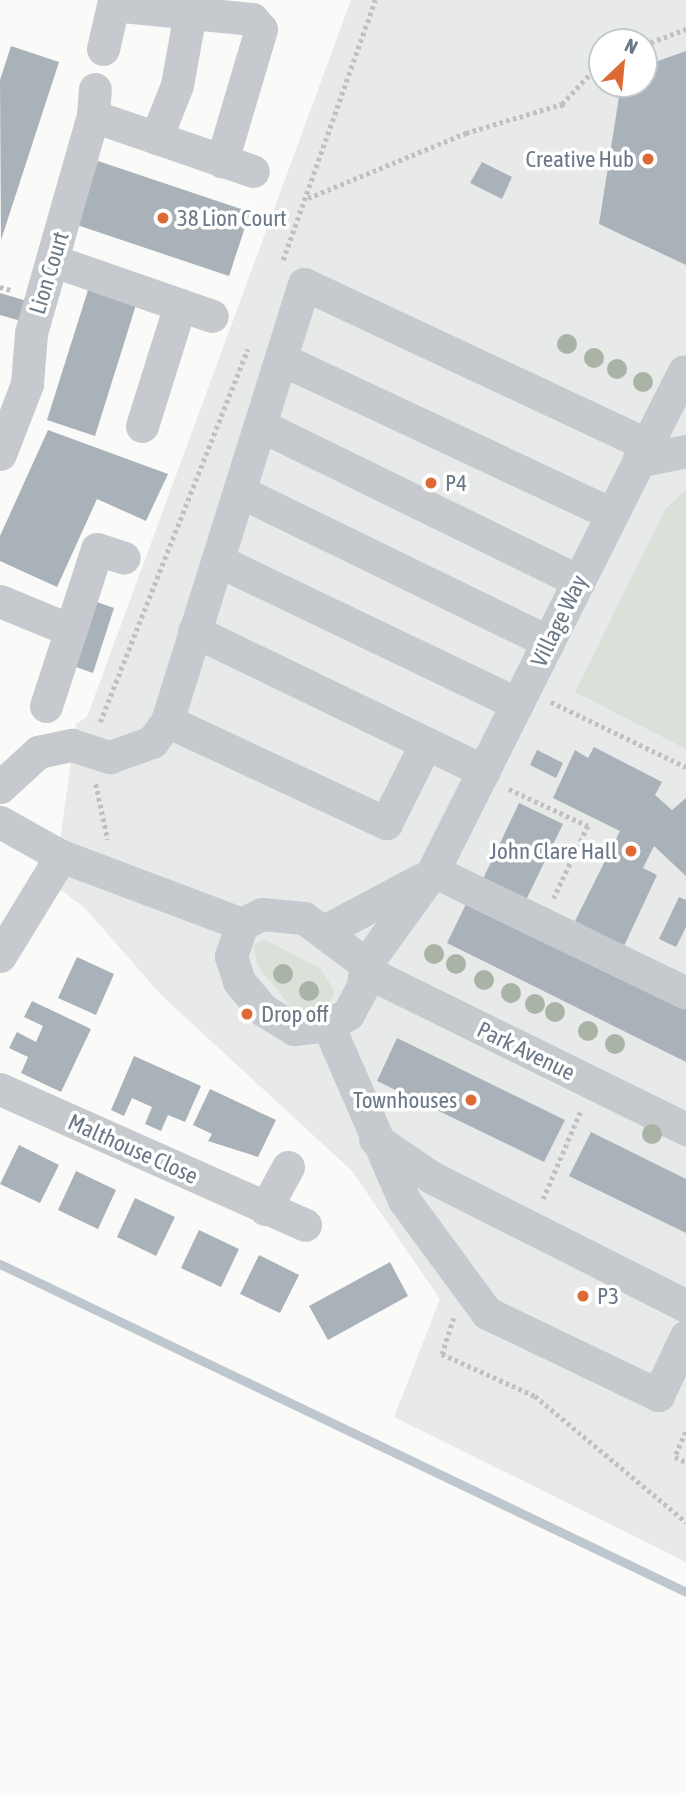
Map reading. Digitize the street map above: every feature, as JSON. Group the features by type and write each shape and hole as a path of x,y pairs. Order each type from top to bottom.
{"street":[{"path":"103,49 113,5 251,19 261,29 237,166 156,138 177,85 190,13"},
{"name":"Lion Court","path":"0,454 27,384 31,333 54,261 94,102 156,138"},
{"path":"54,261 212,316"},
{"path":"0,787 38,752 89,749 110,757 141,746 167,721 304,284 643,453 686,451"},
{"path":"142,426 180,306"},
{"path":"281,359 612,514"},
{"name":"Village Way","path":"367,968 499,773 533,702 548,642 684,371"},
{"path":"260,425 579,580"},
{"path":"239,491 548,642"},
{"path":"46,706 97,549 124,558"},
{"path":"217,560 533,702"},
{"path":"0,601 70,631"},
{"path":"194,631 426,743 499,773"},
{"path":"167,721 386,823 426,743"},
{"path":"0,822 61,856 242,924"},
{"path":"0,956 61,856"},
{"path":"327,930 433,871 686,993"},
{"path":"262,914 285,914 327,930 367,968 348,1014 328,1025 294,1029 262,1010 239,981 231,956 242,924 262,914"},
{"name":"Park Avenue","path":"367,968 592,1084 686,1129"},
{"path":"328,1025 375,1139 404,1200 465,1287 487,1313 657,1395 686,1336"},
{"name":"Malthouse Close","path":"0,1089 305,1225"},
{"path":"375,1139 431,1177 686,1306"},
{"path":"265,1209 288,1167"}],"path":[{"path":"282,264 376,0"},
{"path":"658,40 686,29"},
{"path":"307,199 466,134 562,104 588,76"},
{"path":"562,104 564,111"},
{"path":"109,846 89,749 251,341"},
{"path":"533,702 686,767"},
{"path":"499,773 508,788 588,826 542,923"},
{"path":"530,1227 592,1084"},
{"path":"465,1287 442,1354 535,1396 666,1512 686,1522"},
{"path":"686,1432 675,1457 686,1462"}],"shaded area":[{"path":"351,0 686,0 686,1562 394,1417 440,1299 352,1171 161,995 85,908 54,885 76,724 87,717"},
{"path":"686,490 686,749 575,692 666,508"},
{"path":"264,939 321,969 335,992 326,1010 310,1015 289,1005 258,966 253,945"}],"building":[{"path":"11,46 59,62 1,240 0,80"},
{"name":"Creative Hub","path":"686,51 686,265 599,224 619,98 658,98 658,61"},
{"name":"38 Lion Court","path":"98,161 250,212 229,276 77,225"},
{"path":"482,162 512,177 502,199 470,183"},
{"path":"88,290 136,305 95,436 47,420"},
{"path":"0,293 27,301 21,321 0,315"},
{"path":"48,430 168,474 146,521 97,499 57,587 0,561 0,536"},
{"path":"94,601 114,608 93,673 73,666"},
{"name":"John Clare Hall","path":"594,747 662,782 655,795 672,810 686,798 686,876 654,846 643,868 657,875 624,946 575,921 620,831 553,798 575,750 588,758"},
{"path":"537,750 563,763 556,778 530,765"},
{"path":"519,803 563,824 525,902 482,881"},
{"path":"679,897 686,900 686,927 676,947 659,939"},
{"path":"468,900 686,1008 686,1062 447,943"},
{"path":"77,957 114,974 96,1015 58,998"},
{"path":"32,1001 91,1029 61,1092 21,1073 28,1057 9,1048 17,1032 36,1042 43,1026 24,1017"},
{"name":"Townhouses","path":"397,1038 565,1120 544,1162 377,1081"},
{"path":"134,1056 201,1086 185,1122 168,1115 161,1131 145,1124 152,1107 132,1098 124,1116 111,1110"},
{"path":"210,1089 276,1120 258,1157 208,1141 212,1134 193,1125"},
{"path":"591,1132 686,1179 686,1233 569,1176"},
{"path":"19,1145 59,1165 40,1203 0,1184"},
{"path":"76,1171 116,1190 98,1229 58,1210"},
{"path":"135,1198 175,1217 156,1256 117,1237"},
{"path":"199,1230 239,1249 221,1287 181,1268"},
{"path":"259,1255 299,1275 280,1313 240,1294"},
{"path":"390,1262 408,1296 328,1340 309,1306"}],"waterway":[{"path":"0,1264 686,1592"}],"place":[{"name":"Creative Hub","path":"648,159"},
{"name":"38 Lion Court","path":"163,218"},
{"name":"P4","path":"431,483"},
{"name":"John Clare Hall","path":"631,851"},
{"name":"Drop off","path":"247,1014"},
{"name":"Townhouses","path":"471,1100"},
{"name":"P3","path":"583,1296"}]}
